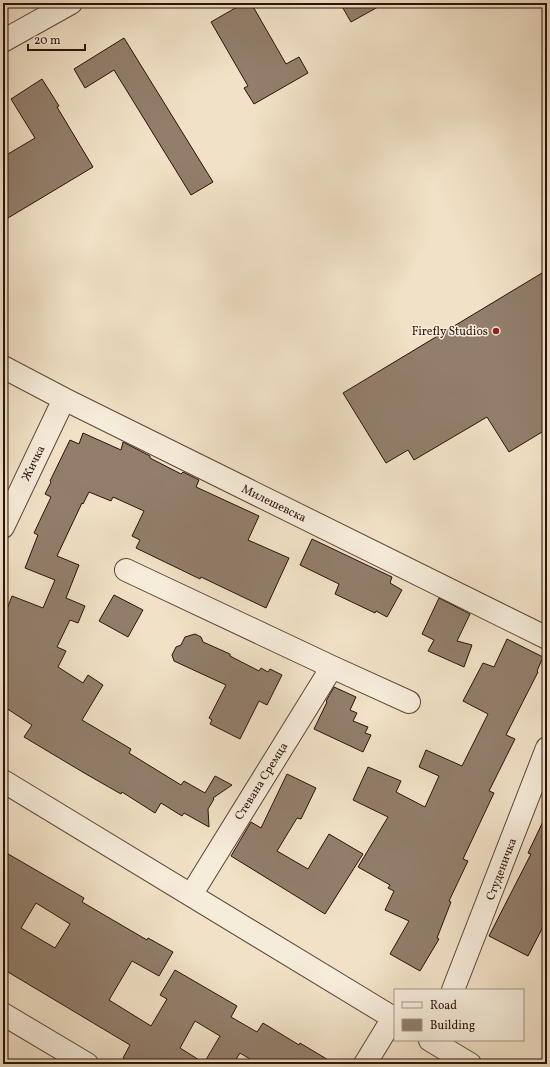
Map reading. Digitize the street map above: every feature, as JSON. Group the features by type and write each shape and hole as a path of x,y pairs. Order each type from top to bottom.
{"street":[{"path":"3,40 71,3"},
{"name":"Милешевска","path":"3,366 64,399 547,638"},
{"name":"Жичка","path":"3,527 64,399"},
{"path":"126,570 409,702"},
{"name":"Стевана Сремца","path":"191,895 332,667"},
{"name":"Студеничка","path":"454,989 547,748"},
{"path":"3,781 394,1018 365,1064"},
{"path":"3,1014 87,1064"},
{"path":"432,1041 470,1064"}],"building":[{"path":"244,3 251,3 286,64 299,57 308,73 254,104 244,88 248,86 211,22"},
{"path":"340,3 385,3 351,22"},
{"path":"124,38 213,182 191,195 114,70 85,88 74,69"},
{"path":"42,79 93,167 3,221 3,157 35,138 11,99"},
{"name":"Firefly Studios","path":"547,270 547,429 509,452 487,417 414,460 408,450 386,463 343,393"},
{"path":"83,433 121,450 123,442 181,474 183,472 199,480 196,487 259,516 248,540 289,558 266,608 201,577 200,579 136,548 140,540 132,536 144,511 113,497 111,501 89,492 83,504 82,503 57,556 79,565 66,598 85,606 78,623 70,620 57,647 66,651 58,667 83,683 88,675 103,685 82,720 131,749 129,753 181,785 184,781 205,793 215,776 232,785 213,798 214,799 208,809 209,827 184,813 182,816 161,803 155,813 122,792 121,794 86,774 24,737 32,725 3,706 3,620 12,596 43,608 55,580 25,568 38,535 34,533 51,497 45,494 51,482 50,481 70,440 79,444"},
{"path":"312,539 392,577 390,583 402,590 387,617 335,594 339,584 300,565"},
{"path":"114,595 143,610 128,637 99,621"},
{"path":"439,598 470,614 457,641 472,645 464,667 428,651 434,640 422,634"},
{"path":"195,634 201,637 203,642 230,654 230,656 259,671 261,668 268,672 270,669 282,675 267,705 259,701 240,739 210,724 212,720 209,718 226,685 174,661 172,655 176,647 181,645 185,637"},
{"path":"507,639 543,657 537,671 538,672 506,735 515,739 489,791 494,793 463,859 468,861 449,901 451,902 437,938 439,939 420,971 390,954 409,921 385,910 394,891 388,888 390,885 358,867 388,817 353,800 368,767 401,781 396,792 425,807 439,776 419,767 426,750 462,766 488,714 463,701 483,663 494,667"},
{"path":"334,687 356,697 350,710 357,713 353,721 368,727 365,733 371,735 363,752 314,729 327,702 326,701"},
{"path":"287,774 316,788 301,819 297,818 277,851 308,869 329,834 363,854 325,914 231,856 251,822 261,828"},
{"path":"547,813 547,919 528,956 489,936 531,854 528,853"},
{"path":"3,851 84,898 82,902 147,940 148,938 173,952 159,976 132,961 109,1000 151,1026 167,999 160,995 175,970 237,1006 231,1017 257,1032 263,1023 299,1045 300,1043 335,1064 258,1064 240,1053 233,1064 132,1064 123,1058 130,1045 3,969","holes":["36,903 70,924 55,948 21,928","195,1021 220,1036 204,1063 180,1048"]}],"place":[{"name":"Firefly Studios","path":"496,331"}]}
